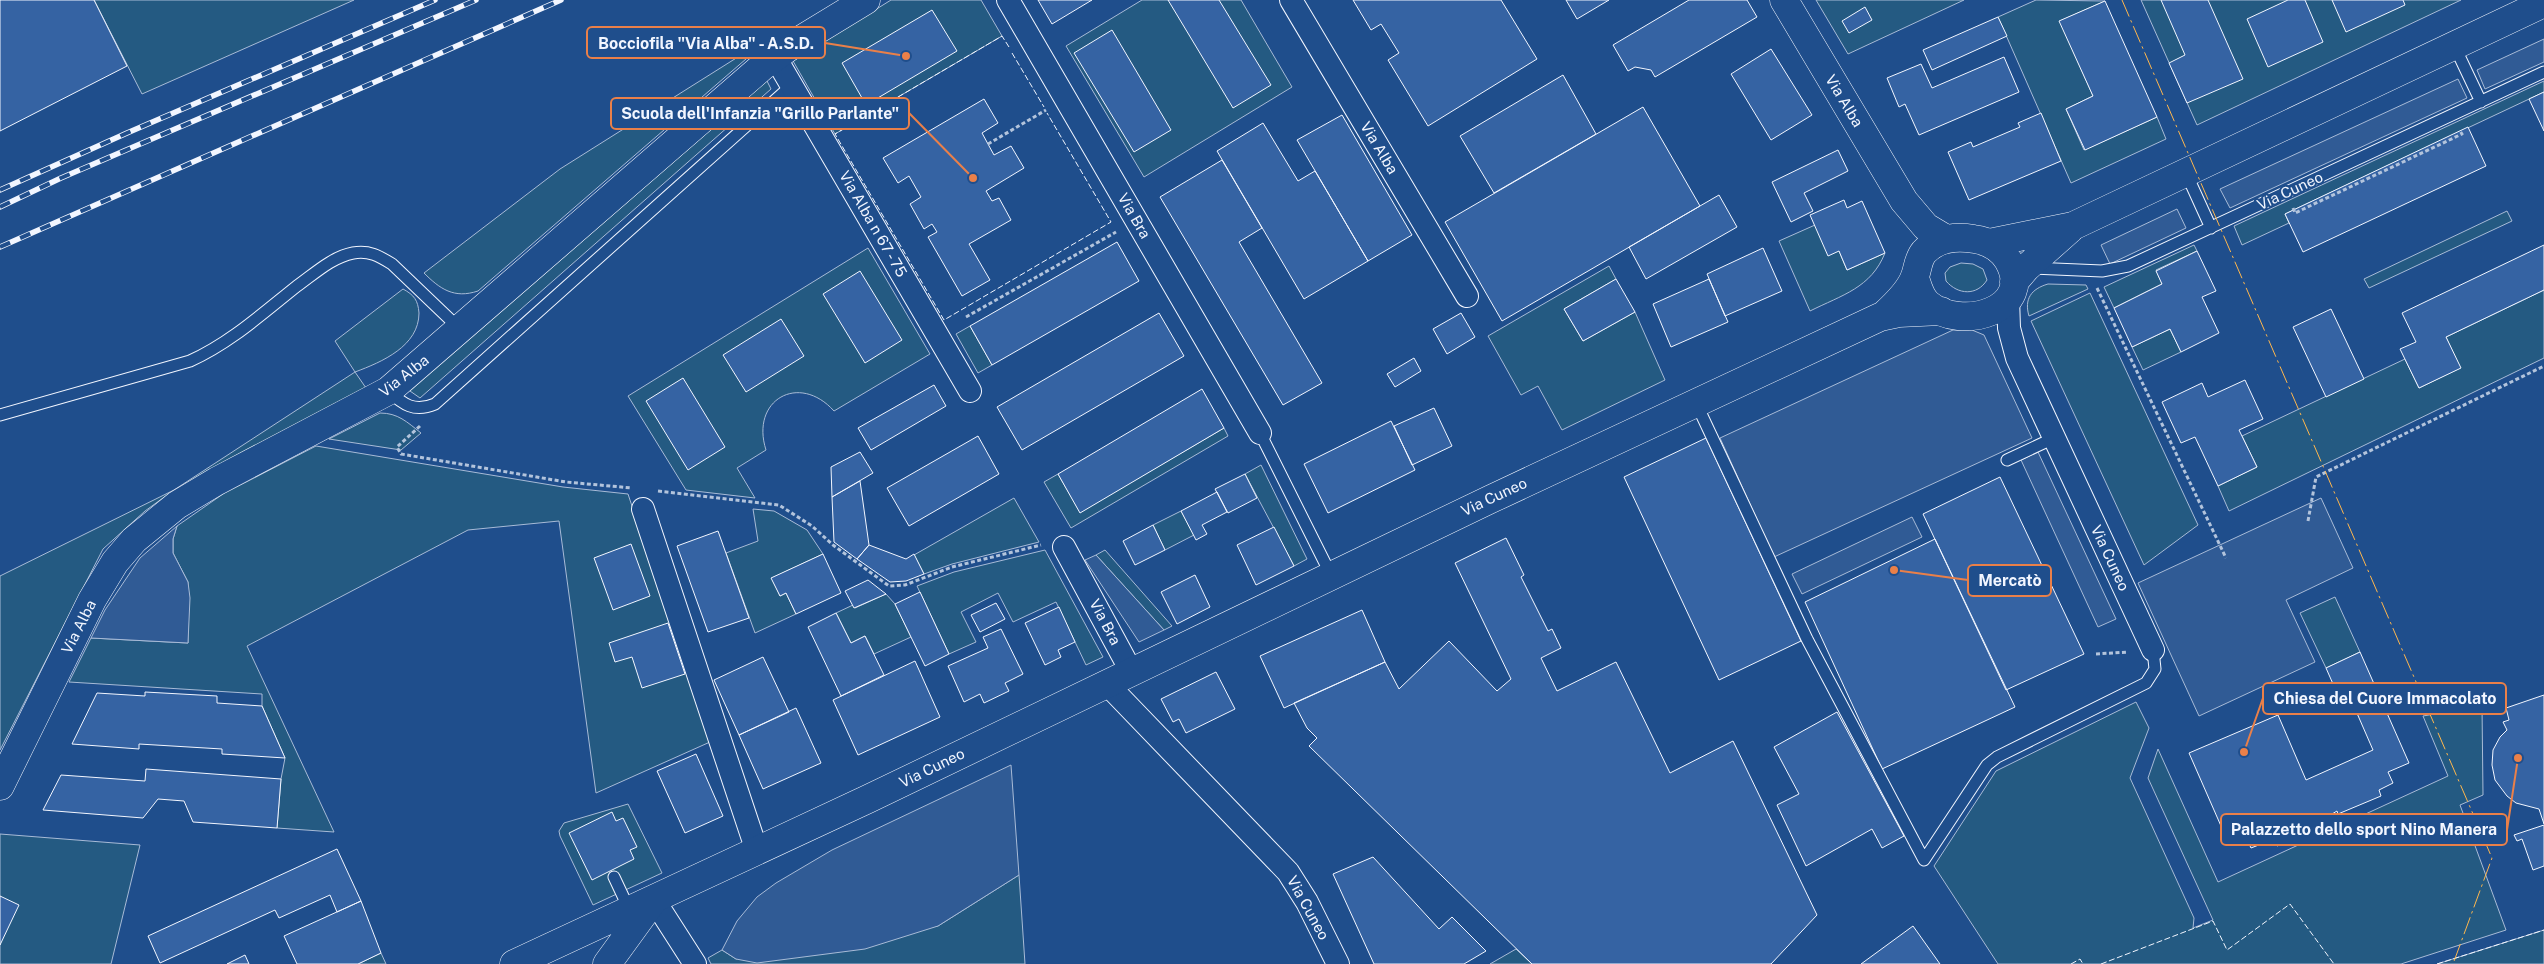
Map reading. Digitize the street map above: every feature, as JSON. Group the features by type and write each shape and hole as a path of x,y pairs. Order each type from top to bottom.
{"main road":[{"name":"Via Alba","path":"0,786 92,600 115,562 134,540 171,510 217,481 388,391 775,57 866,0"},
{"name":"Via Alba","path":"1784,0 1904,201 1915,228 1918,244 1916,271"},
{"name":"Via Cuneo","path":"1989,243 2073,226 2454,45 2519,7 2544,3"},
{"name":"Via Alba","path":"1904,201 1926,227 1946,239"},
{"name":"Via Cuneo","path":"514,964 757,851 1331,575 1884,315 1941,312 1960,316 1978,316 2000,308 2016,283 2073,226"},
{"name":"Via Cuneo","path":"1884,315 1916,271 1924,252 1946,239 1974,239 1989,243 2004,254 2011,266 2016,283"},
{"name":"Via Cuneo","path":"1916,271 1921,296 1928,305 1941,312"},
{"path":"607,964 642,905"}],"street":[{"name":"Via Bra","path":"1008,0 1260,433"},
{"name":"Via Alba","path":"1291,0 1467,296"},
{"name":"Via Alba n 67 - 75","path":"775,57 970,391"},
{"name":"Via Cuneo","path":"2016,283 2009,328 2018,358 2153,650"},
{"name":"Via Cuneo","path":"1978,316 1998,332 2018,358"},
{"path":"648,500 757,851"},
{"name":"Via Bra","path":"1064,547 1132,671"},
{"name":"Via Cuneo","path":"1106,683 1288,872 1307,902 1338,964"},
{"path":"642,905 695,964"}],"lane":[{"path":"2454,45 2481,102"},
{"name":"Via Cuneo","path":"2016,283 2115,270 2128,266 2544,72"},
{"path":"388,391 401,402 416,409 435,404 792,85"},
{"path":"2186,173 2211,228"},
{"path":"0,415 175,365 210,352 314,273 338,258 352,253 367,252 380,256 392,264 460,329"},
{"path":"1696,403 1807,639 1924,860 1986,765 1997,757 2146,683 2155,669 2153,650"},
{"path":"1260,433 1331,575"},
{"path":"2006,460 2054,438"},
{"path":"614,877 642,905"}],"path":[{"path":"988,144 1046,110"},
{"path":"2295,213 2462,134"},
{"path":"966,318 1136,220"},
{"path":"2097,287 2226,558"},
{"path":"2308,521 2316,477 2544,366"},
{"path":"422,425 397,447 401,454 566,482 636,488"},
{"path":"648,500 779,505 812,526 833,545 889,586 905,585 952,567 1041,545 1064,547"},
{"path":"2096,654 2153,650"}],"shaded area":[{"path":"94,0 354,0 142,94"},
{"path":"891,0 981,0 1002,36 835,134 793,61"},
{"path":"1142,0 1241,0 1292,87 1144,177 1066,46"},
{"path":"1816,0 1964,0 1848,54"},
{"path":"2036,0 2105,1 2060,21 2093,96 2066,109 2084,150 2157,117 2166,139 2071,183 1998,17"},
{"path":"2141,0 2461,0 2197,125"},
{"path":"776,33 478,291 462,294 448,291 436,284 424,273 560,169"},
{"path":"2544,39 2544,62 2485,89 2477,70"},
{"path":"2458,79 2467,98 2230,208 2220,189"},
{"path":"767,81 771,89 420,398 410,391"},
{"path":"2544,81 2544,92 2285,214 2289,223 2242,245 2234,226"},
{"path":"2177,209 2186,228 2110,264 2101,245"},
{"path":"2507,211 2512,221 2369,288 2364,279"},
{"path":"1815,225 1839,251 1847,270 1885,253 1872,275 1864,283 1810,311 1779,241"},
{"path":"2194,245 2197,251 2156,270 2162,284 2114,308 2104,287"},
{"path":"868,248 930,354 834,411 820,399 806,394 793,393 781,397 771,405 765,417 763,432 766,450 737,468 755,498 686,490 628,396"},
{"path":"1961,263 1973,264 1983,269 1987,280 1983,285 1978,289 1967,292 1956,289 1946,281 1945,273 1950,267"},
{"path":"1609,266 1616,279 1564,309 1583,341 1635,312 1665,380 1562,430 1538,386 1521,395 1488,336"},
{"path":"2048,284 2086,285 2088,289 2029,316 2027,305 2030,296 2037,289"},
{"path":"403,289 407,291 415,298 419,313 413,335 406,344 387,358 355,372 335,341"},
{"path":"2544,290 2544,358 2229,511 2218,486 2257,467 2242,436 2405,359 2419,388 2460,368 2446,337"},
{"path":"2090,293 2198,525 2144,565 2031,321"},
{"path":"970,326 992,365 978,373 956,334"},
{"path":"2170,329 2181,352 2143,370 2132,347"},
{"path":"1953,330 1972,330 1984,335 2032,438 1774,557 1720,438"},
{"path":"355,372 366,388 174,490"},
{"path":"380,413 397,416 421,433 401,450 329,439"},
{"path":"1224,428 1228,436 1071,528 1044,482 1058,474 1080,512"},
{"path":"316,446 563,487 628,494 710,742 596,793 559,521 468,530 247,646 334,832 277,828 281,779 285,758 262,706 262,694 69,682 91,638 188,643 188,582 173,553 173,539 177,526 223,494"},
{"path":"2038,452 2116,619 2098,627 2021,460"},
{"path":"1261,465 1307,559 1294,566 1245,474"},
{"path":"174,490 145,511 103,549 0,750 0,576"},
{"path":"1014,498 1039,542 952,564 924,574 914,555"},
{"path":"2321,498 2353,568 2286,600 2315,662 2199,716 2138,583"},
{"path":"753,509 774,511 807,530 823,554 772,578 780,596 786,593 796,614 755,633 726,553 758,541"},
{"path":"1181,511 1194,535 1165,550 1153,525"},
{"path":"1912,517 1922,537 1802,594 1792,574"},
{"path":"177,526 173,539 173,553 188,582 190,598 188,643 91,638 105,610 140,558"},
{"path":"1045,550 1103,657 1086,665 1056,602 1013,622 998,593 961,612 976,642 949,654 917,586 954,572"},
{"path":"1105,550 1172,626 1164,630 1096,555"},
{"path":"1096,555 1164,630 1139,642 1085,560"},
{"path":"886,594 895,604 911,637 874,654 865,636 851,643 836,613 853,605 855,608"},
{"path":"2335,597 2360,652 2326,668 2300,613"},
{"path":"2136,702 2149,728 2130,778 2194,918 2193,928 2213,920 2148,778 2158,749 2218,882 2448,776 2423,716 2482,706 2483,795 2460,805 2506,930 2401,964 1998,964 1934,866 1996,771"},
{"path":"1011,765 1019,875 938,926 865,949 757,963 736,959 722,950 737,921 757,897 776,883 832,850"},
{"path":"628,804 662,873 593,905 559,831 564,823"},
{"path":"0,834 140,845 111,964 0,964"},
{"path":"1019,875 1025,964 711,964 708,958 722,950 736,959 938,926"},
{"path":"2544,930 2544,964 2437,964"},
{"path":"1516,949 1532,964 1490,964"},
{"path":"381,953 386,964 358,964"}],"building":[{"path":"0,0 94,0 127,66 0,131"},
{"path":"1038,0 1092,0 1052,24"},
{"path":"1168,0 1219,0 1271,85 1233,108"},
{"path":"1353,0 1501,0 1537,59 1428,126 1388,60 1399,53 1381,24 1371,30"},
{"path":"1566,0 1609,0 1577,19"},
{"path":"1689,0 1747,0 1757,17 1655,77 1651,70 1635,67 1628,71 1613,45"},
{"path":"2161,0 2208,0 2243,79 2187,103 2169,63 2185,55"},
{"path":"2288,0 2305,0 2323,42 2268,67 2247,19"},
{"path":"2332,0 2403,0 2405,5 2346,32"},
{"path":"2105,1 2157,117 2085,150 2066,109 2093,96 2059,21"},
{"path":"1865,7 1872,20 1849,33 1842,21"},
{"path":"932,10 957,51 866,105 842,63"},
{"path":"1998,17 2007,36 1932,70 1923,50"},
{"path":"1112,30 1171,130 1134,152 1074,53"},
{"path":"1771,49 1812,115 1771,140 1731,74"},
{"path":"2004,57 2019,92 1919,135 1905,104 1899,107 1887,78 1921,64 1932,88"},
{"path":"1563,75 1596,134 1494,193 1460,136"},
{"path":"2544,92 2544,131 2529,99"},
{"path":"984,99 998,123 982,133 994,155 1011,146 1024,168 986,191 992,201 999,198 1011,220 969,244 990,280 962,296 928,237 937,232 932,224 924,229 910,204 921,197 909,176 898,183 883,158"},
{"path":"1643,107 1700,206 1502,321 1445,222"},
{"path":"2041,113 2061,161 1969,200 1948,152 1971,142 1973,147 2020,127 2018,123"},
{"path":"1342,115 1412,235 1368,261 1297,140"},
{"path":"1263,123 1298,181 1315,171 1368,261 1304,299 1217,151"},
{"path":"2468,127 2486,166 2303,252 2285,214"},
{"path":"1838,150 1848,171 1804,193 1813,211 1791,222 1772,182"},
{"path":"1222,160 1262,228 1239,242 1322,383 1283,405 1160,197"},
{"path":"1719,195 1737,227 1646,279 1629,247"},
{"path":"1844,200 1847,208 1862,201 1885,253 1847,270 1839,251 1828,256 1810,215"},
{"path":"1117,242 1139,281 992,365 970,326"},
{"path":"2544,245 2544,290 2446,337 2461,368 2419,388 2400,349 2416,342 2402,313"},
{"path":"1763,248 1782,291 1725,316 1707,274"},
{"path":"2197,251 2216,291 2202,297 2219,333 2181,352 2170,329 2132,347 2114,308 2162,284 2156,271"},
{"path":"860,271 902,340 865,363 823,294"},
{"path":"1616,279 1635,312 1583,341 1564,309"},
{"path":"1709,279 1728,322 1671,347 1653,304"},
{"path":"2331,309 2364,379 2326,397 2293,327"},
{"path":"1159,313 1184,356 1022,450 997,407"},
{"path":"1461,313 1475,337 1447,354 1433,329"},
{"path":"781,319 804,356 746,392 723,355"},
{"path":"1414,358 1421,371 1395,387 1387,374"},
{"path":"683,378 725,447 688,470 646,401"},
{"path":"2245,380 2263,419 2239,430 2257,467 2218,486 2195,437 2181,443 2162,402 2202,383 2208,397"},
{"path":"934,385 946,406 871,450 858,428"},
{"path":"1202,389 1224,428 1080,513 1058,474"},
{"path":"1434,408 1452,446 1412,465 1394,426"},
{"path":"1391,421 1415,470 1328,513 1304,464"},
{"path":"978,436 999,474 909,526 887,488"},
{"path":"1706,438 1801,641 1719,680 1624,477"},
{"path":"860,452 873,473 832,497 831,467"},
{"path":"1245,474 1257,498 1228,513 1215,489"},
{"path":"2000,477 2084,654 2006,690 1923,514"},
{"path":"860,481 869,545 857,559 834,542 832,497"},
{"path":"1217,492 1227,512 1202,525 1207,534 1196,540 1181,511"},
{"path":"1153,525 1165,550 1135,565 1123,541"},
{"path":"1274,527 1294,566 1256,585 1237,545"},
{"path":"718,531 749,618 708,632 677,546"},
{"path":"1506,538 1524,575 1521,577 1548,631 1552,629 1561,648 1541,658 1557,691 1616,662 1670,773 1733,741 1817,915 1771,964 1532,964 1309,746 1317,738 1307,728 1294,703 1385,662 1399,689 1449,641 1497,691 1511,679 1455,563"},
{"path":"1935,539 2015,707 1882,769 1805,602"},
{"path":"631,544 650,596 613,610 594,558"},
{"path":"869,545 906,559 914,554 924,574 906,581 890,582 857,559"},
{"path":"823,554 841,593 796,614 786,593 780,596 771,578"},
{"path":"1195,575 1210,607 1177,624 1161,592"},
{"path":"868,580 886,594 854,608 845,591"},
{"path":"920,592 949,654 925,666 895,604"},
{"path":"996,603 1005,619 980,632 971,615"},
{"path":"1059,607 1075,642 1058,650 1061,657 1045,665 1025,623"},
{"path":"1362,610 1385,662 1284,708 1260,656"},
{"path":"836,613 851,643 865,636 884,675 841,696 808,627"},
{"path":"668,623 685,674 642,688 632,657 615,662 609,643"},
{"path":"1001,629 1023,674 1005,683 1009,691 984,703 980,694 964,702 948,666 988,648 983,637"},
{"path":"2360,652 2409,763 2388,772 2393,783 2379,790 2381,796 2338,814 2337,811 2332,814 2334,820 2277,846 2274,839 2251,848 2245,835 2228,842 2189,753 2278,715 2306,780 2373,750 2346,688 2337,693 2326,668"},
{"path":"763,657 789,712 739,735 714,680"},
{"path":"915,661 940,717 858,755 833,700"},
{"path":"1216,672 1235,709 1186,733 1179,719 1173,722 1161,699"},
{"path":"145,692 217,696 217,703 262,706 285,758 222,754 222,749 139,744 139,749 72,744 97,693 145,696"},
{"path":"2544,695 2544,824 2539,809 2516,803 2507,796 2495,780 2492,765 2493,750 2500,737 2507,730 2503,722 2509,720 2506,708"},
{"path":"796,708 821,763 763,789 739,735"},
{"path":"1837,712 1904,836 1882,848 1872,829 1806,866 1777,805 1799,794 1774,747"},
{"path":"696,754 723,816 685,833 657,771"},
{"path":"146,769 281,779 277,828 193,822 184,801 158,799 143,818 43,810 61,775 145,781"},
{"path":"612,812 616,821 623,818 637,847 630,850 634,859 592,880 569,833"},
{"path":"2544,825 2544,866 2533,870 2522,839 2517,841 2514,835"},
{"path":"337,849 361,901 337,912 330,895 279,918 275,910 160,963 148,936"},
{"path":"1373,857 1439,929 1452,917 1486,951 1464,964 1374,964 1333,874"},
{"path":"0,896 19,905 0,945"},
{"path":"361,901 381,953 358,964 297,964 284,936"},
{"path":"1913,926 1940,964 1861,964"},
{"path":"245,955 249,964 227,964"}],"railway":[{"path":"0,190 435,0"},
{"path":"0,207 61,178 476,0"},
{"path":"0,247 561,0"}],"fence":[{"path":"1009,47 1002,36 835,134 944,320 1111,222 1047,113"},
{"path":"1012,53 1044,107"},
{"path":"2101,964 2213,921 2227,950 2290,904 2334,964"},
{"path":"2437,964 2544,930"},
{"path":"2071,964 2080,959 2083,964"}],"power":[{"path":"2122,0 2492,858 2453,964"}],"place":[{"name":"Bocciofila \"Via Alba\" - A.S.D.","path":"906,56"},
{"name":"Scuola dell'Infanzia \"Grillo Parlante\"","path":"973,178"},
{"name":"Mercatò","path":"1894,570"},
{"name":"Chiesa del Cuore Immacolato","path":"2244,752"},
{"name":"Palazzetto dello sport Nino Manera","path":"2518,758"}]}
